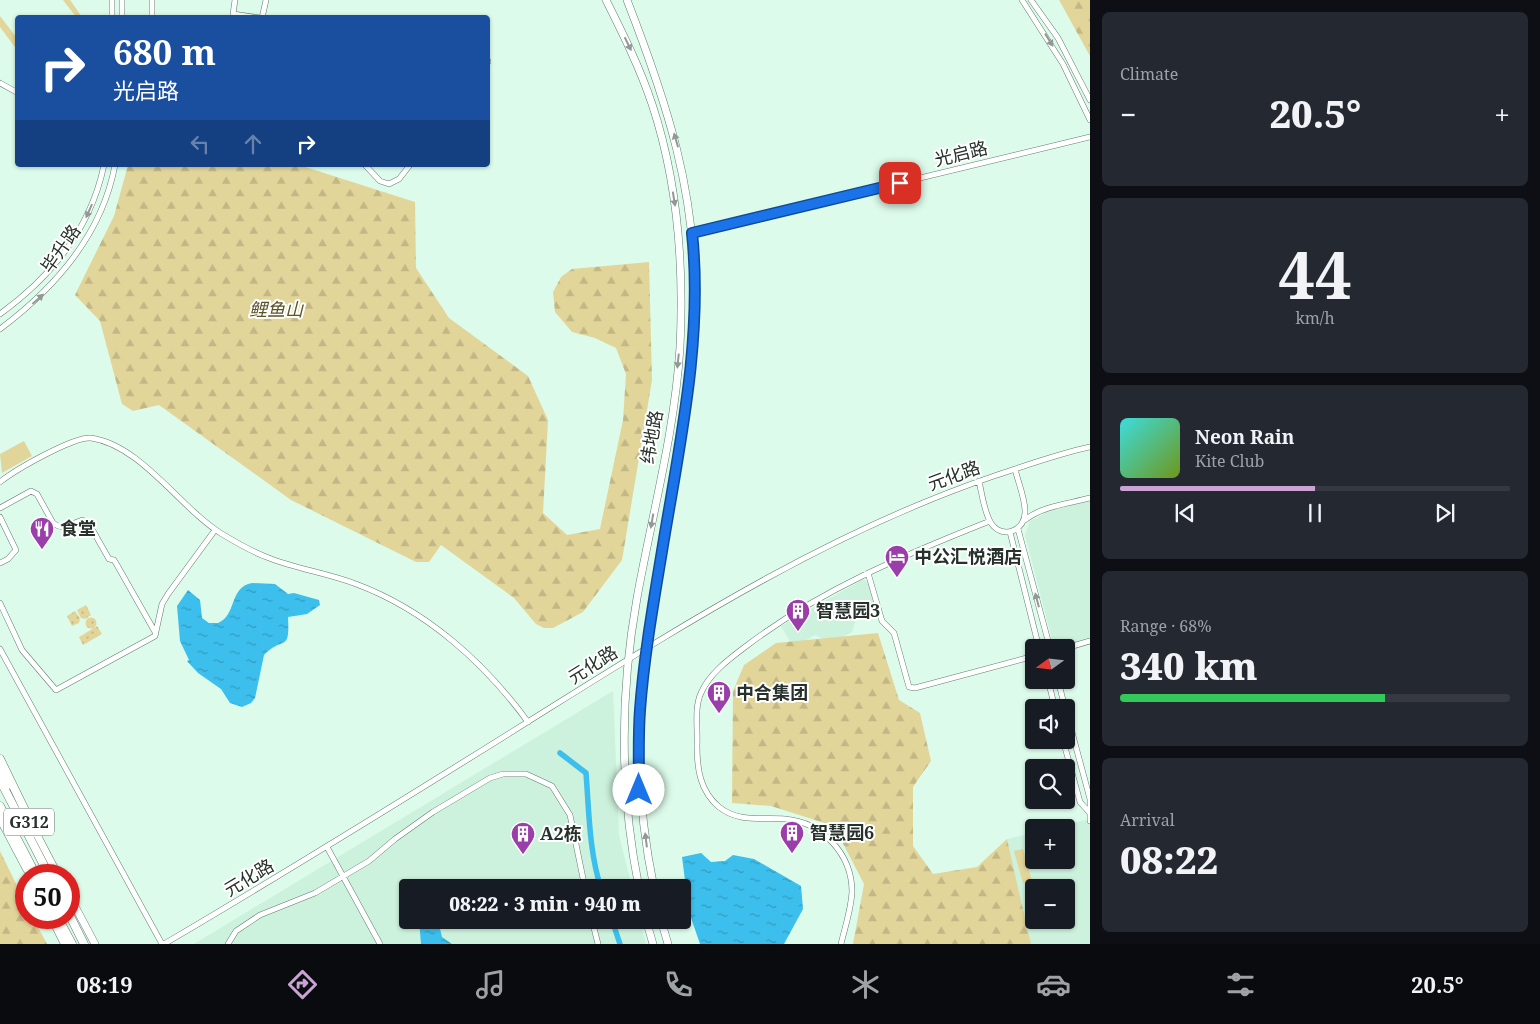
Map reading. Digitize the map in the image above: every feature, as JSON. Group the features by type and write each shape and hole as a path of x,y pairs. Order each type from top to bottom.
{"highway":[{"path":"0,759 36,833"},
{"name":"G312","path":"0,780 43,864"},
{"name":"G312","path":"0,806 30,864"},
{"name":"G312","path":"0,818 24,864"},
{"path":"0,824 24,864"},
{"path":"57,929 63,944"},
{"path":"64,929 72,944"},
{"path":"76,929 84,944"}],"main road":[{"name":"纬地路","path":"606,0 631,51 657,120 671,181 680,261 680,341 675,389 637,600 629,659 625,790 639,879"},
{"name":"纬地路","path":"627,0 664,100 678,150 692,233 695,303 693,349 682,433 648,646 640,711 639,790 653,879"},
{"name":"G312","path":"0,769 52,864"},
{"path":"80,916 95,944"},
{"path":"649,929 653,944"},
{"path":"664,929 668,944"}],"street":[{"path":"112,0 112,15"},
{"path":"122,0 122,15"},
{"path":"152,0 152,15"},
{"path":"233,15 235,0"},
{"path":"262,15 266,0"},
{"path":"1022,0 1063,64 1090,120"},
{"path":"1031,0 1063,47 1090,100"},
{"path":"0,83 15,91"},
{"name":"光启路","path":"692,233 1090,137"},
{"name":"毕升路","path":"0,314 22,297 65,252 80,230 95,197 103,167"},
{"name":"毕升路","path":"0,329 49,289 71,264 91,231 108,193 114,167"},
{"path":"368,167 380,181 389,184 396,181 408,167"},
{"path":"0,482 76,440 90,438 120,450 149,470 215,530 244,547 268,558 328,574 393,600 456,642 498,684 528,722"},
{"name":"元化路","path":"0,649 163,944 328,847 648,646 773,574 897,512 1015,469 1090,448"},
{"path":"1015,469 1026,510 1025,520"},
{"path":"979,482 990,521 996,529 1010,532 1018,529 1033,514 1090,498"},
{"path":"0,508 31,491 37,494 53,523 58,526 63,528 82,520 88,522 108,559 117,565 155,632"},
{"path":"0,517 16,550 8,559 0,563"},
{"path":"841,944 851,904 852,890 848,868 842,855 823,834 805,823 791,820 756,820 734,816 720,808 710,798 698,774 698,703 707,682 733,656 776,623 868,573 910,553 990,521"},
{"path":"1018,529 1048,639"},
{"path":"0,603 22,650 56,690 154,636 162,604 215,530"},
{"path":"1010,532 1037,639"},
{"path":"868,573 882,621 894,633 909,687 915,688 1025,658"},
{"path":"1075,645 1090,641"},
{"path":"1075,743 1090,799 1090,820"},
{"path":"1066,749 1080,802 1089,812"},
{"path":"228,944 236,931 260,915 315,893 369,861 416,823 466,792 490,778 512,773 526,774 552,786 570,815 582,879"},
{"path":"328,847 380,944"},
{"path":"594,929 598,944"}],"shaded area":[{"path":"1090,495 1090,639 1075,642 1075,639 1052,639 1025,535 1030,521 1044,514 1043,507"},
{"path":"864,579 870,586 876,610 856,619 852,632 837,640 826,640 815,635 793,647 781,626"},
{"path":"613,691 619,835 630,879 399,879 399,929 642,929 646,944 194,944"},
{"path":"1090,819 1090,944 1031,944 1028,929 1075,929 1075,879 1025,879 1025,918 1007,839 1025,835 1025,869 1075,869 1075,822"}],"green space":[{"path":"63,0 70,0 81,15 74,15"},
{"path":"1059,0 1090,0 1090,56"},
{"path":"0,16 15,35 15,47 0,27"},
{"name":"鲤鱼山","path":"127,167 305,167 415,202 416,268 449,318 528,376 548,420 543,513 567,535 600,529 623,420 626,374 616,348 595,338 572,332 555,312 553,292 561,277 572,269 649,262 652,380 622,560 583,612 553,628 544,628 536,624 514,598 441,545 429,562 416,562 291,500 159,405 133,411 122,404 100,321 75,295 114,216"},
{"path":"24,441 32,456 2,473 0,454"},
{"path":"86,605 91,615 85,619 81,618 77,610"},
{"path":"75,611 80,618 79,623 72,626 67,616"},
{"path":"91,617 97,623 91,629 85,623"},
{"path":"97,626 102,634 83,645 79,637"},
{"path":"878,633 899,700 920,713 931,761 913,787 913,846 933,874 977,867 1007,839 1025,918 1025,929 1028,929 1031,944 853,944 864,884 834,826 771,806 732,803 733,691 744,665 776,643"},
{"path":"1023,849 1025,869 1029,869 1031,879 1025,879 1025,883 1023,883 1014,851"},
{"path":"0,851 15,882 15,929 39,929 47,944 0,944"}],"water":[{"path":"252,583 275,584 288,594 294,593 319,600 320,605 307,614 288,617 288,636 286,640 264,655 255,698 251,703 242,707 230,703 221,689 198,673 187,661 189,660 180,641 177,606 188,590 200,600 202,618 209,623 218,623 228,614 240,590"},
{"path":"701,853 711,862 725,861 733,855 754,859 801,886 803,909 784,944 700,944 691,918 691,879 685,879 682,857"},
{"path":"420,929 440,929 442,937 452,944 421,944"}],"waterway":[{"path":"560,753 586,773 592,846 598,879"},
{"path":"615,929 620,944"}],"place":[{"name":"食堂","path":"42,550"},
{"name":"中公汇悦酒店","path":"897,578"},
{"name":"智慧园3","path":"798,632"},
{"name":"中合集团","path":"719,714"},
{"name":"智慧园6","path":"792,854"},
{"name":"A2栋","path":"523,855"}],"route":[{"path":"639,790 640,711 662,548 682,433 693,349 695,303 692,233 900,183"}]}
